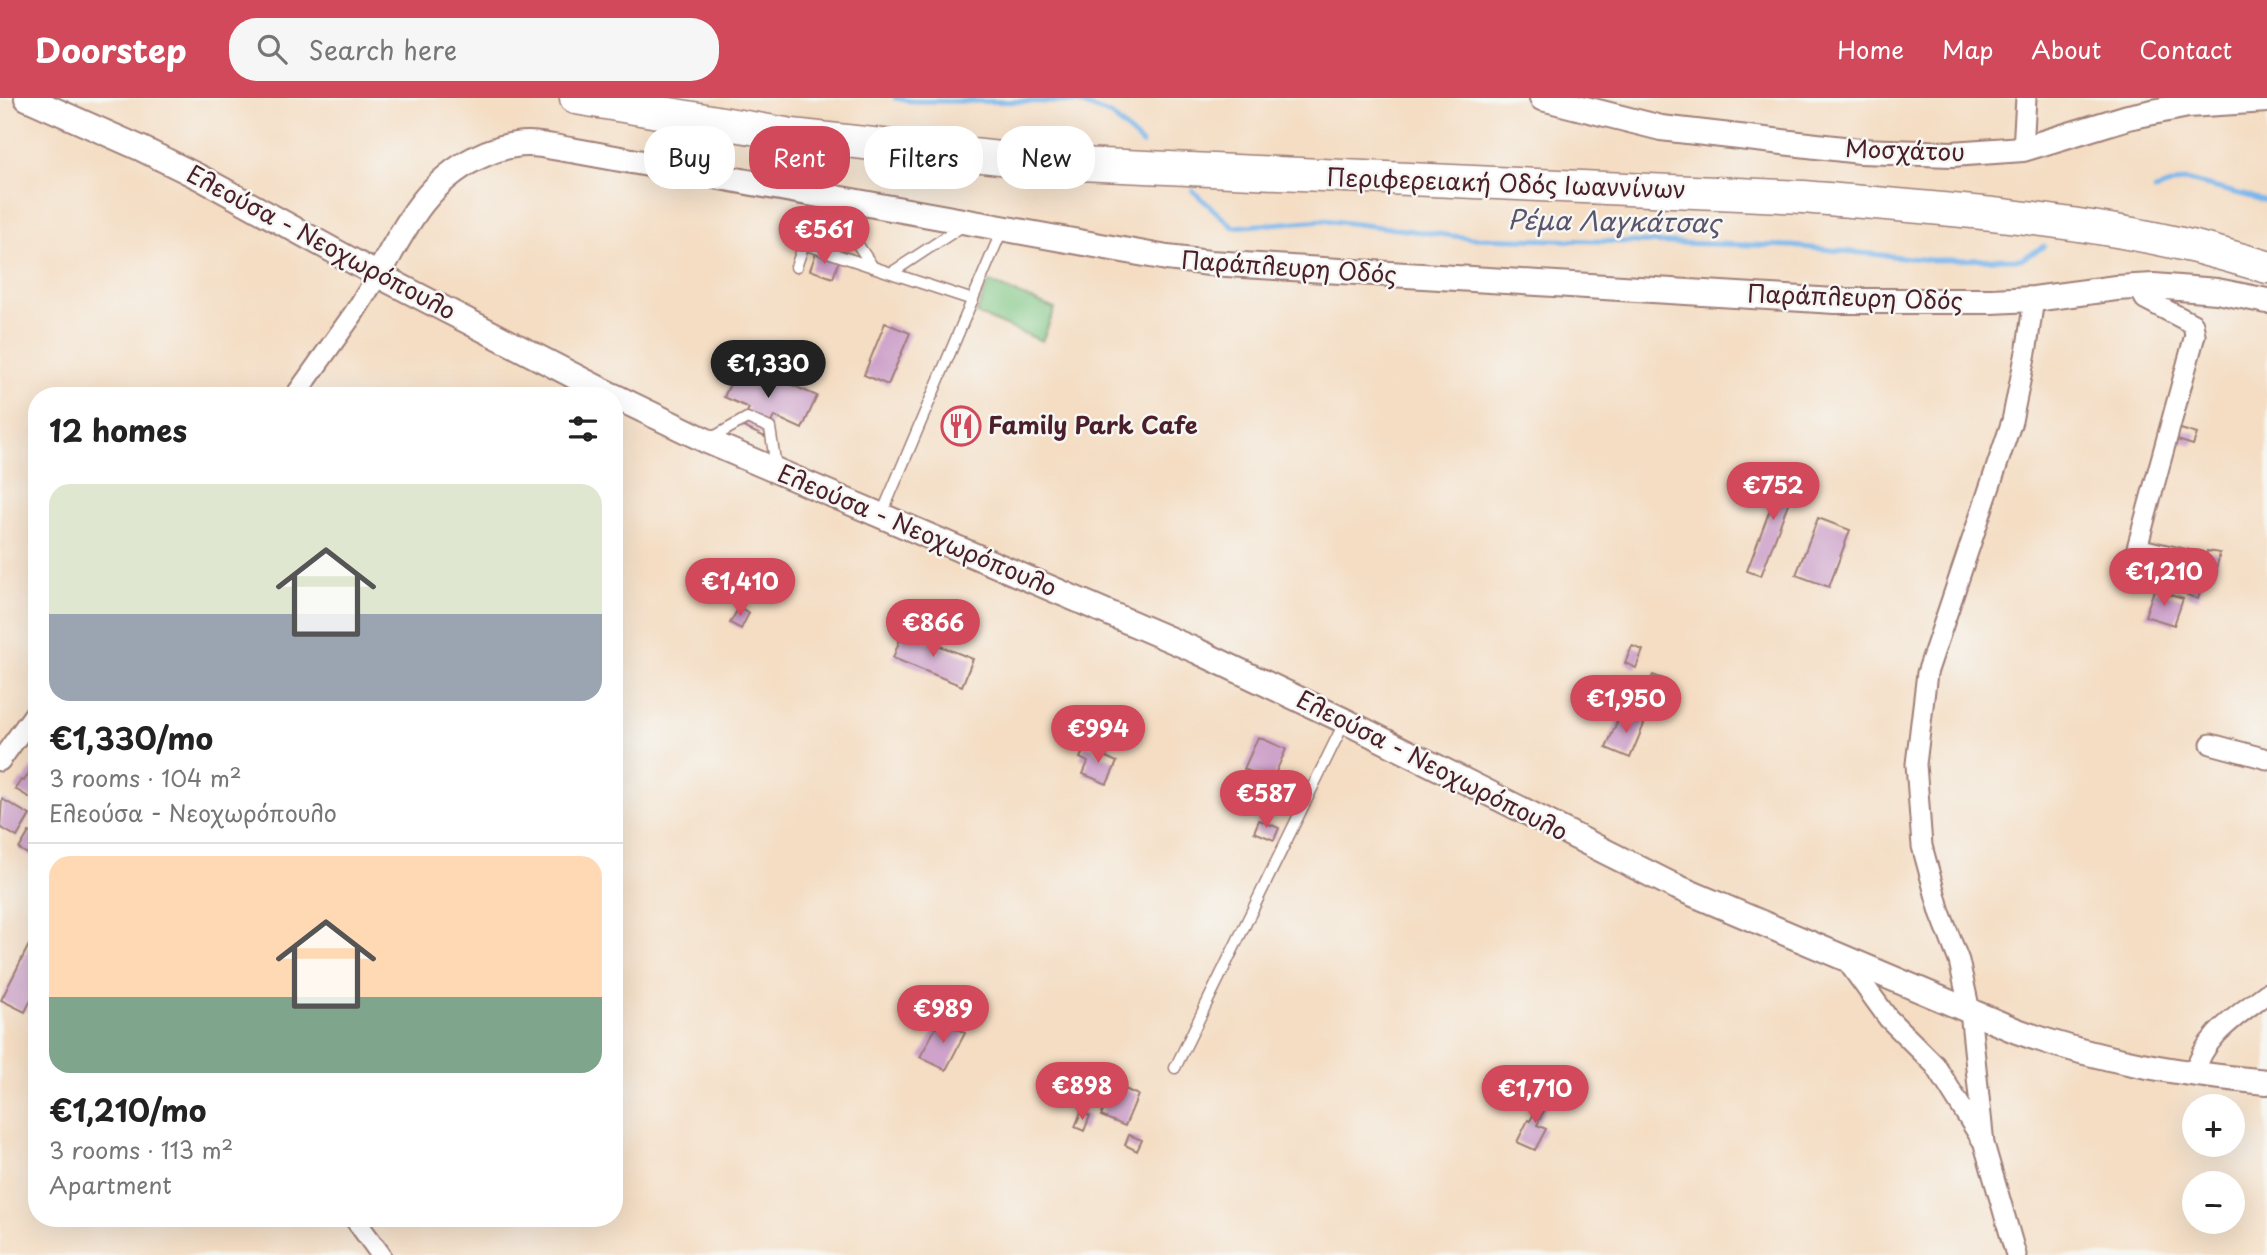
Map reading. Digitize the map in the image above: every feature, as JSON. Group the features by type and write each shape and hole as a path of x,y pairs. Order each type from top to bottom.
{"highway":[{"name":"Περιφερειακή Οδός Ιωαννίνων","path":"576,98 792,135 1036,162 1426,182 1803,197 2007,216 2110,231 2193,247 2267,267"}],"street":[{"name":"Ελεούσα - Νεοχωρόπουλο","path":"27,98 201,178 377,275 595,387"},
{"name":"Μοσχάτου","path":"1542,98 1661,128 1836,149 1952,154 2023,149 2128,117 2207,102 2267,100"},
{"path":"2023,149 2026,98"},
{"name":"Παράπλευρη Οδός","path":"377,275 418,207 450,173 472,160 513,146 528,144 1167,258 1270,268 1835,302 1926,303 2034,299 2137,286 2205,289 2267,301"},
{"path":"301,387 354,313 377,275"},
{"path":"2137,286 2146,299 2193,324 2195,335 2137,548 2195,562"},
{"path":"2016,1255 1984,1144 1970,1011 1959,961 1940,912 1922,846 1916,764 1927,673 2012,421 2034,299"},
{"name":"Ελεούσα - Νεοχωρόπουλο","path":"623,401 707,441 1197,651 1345,721 1672,885 1846,960 2048,1042 2126,1063 2194,1075 2267,1083"},
{"path":"0,761 28,722"},
{"path":"2211,744 2267,759"},
{"path":"1846,960 1888,1017 1935,1065 1984,1144"},
{"path":"2194,1075 2198,1058 2208,1042 2267,993"},
{"path":"361,1227 381,1255"}],"lane":[{"path":"825,195 873,267"},
{"path":"891,273 970,221"},
{"path":"881,516 1004,227"},
{"path":"796,267 804,244 973,300"},
{"path":"707,441 747,418 770,428 776,471"},
{"path":"1175,1068 1345,721"}],"green space":[{"path":"989,282 1055,309 1042,341 976,314"}],"building":[{"path":"816,253 839,261 833,278 810,270"},
{"path":"885,323 910,333 888,385 864,375"},
{"path":"740,362 817,396 802,429 774,416 765,437 741,426 749,408 724,397"},
{"path":"2174,427 2197,434 2193,445 2171,438"},
{"path":"1785,469 1799,474 1761,576 1747,571"},
{"path":"1818,518 1850,530 1829,587 1796,575"},
{"path":"2207,551 2220,553 2215,574 2203,571"},
{"path":"2193,576 2204,580 2198,599 2187,595"},
{"path":"2154,590 2183,599 2174,625 2145,616"},
{"path":"739,607 749,613 741,629 730,623"},
{"path":"903,631 973,659 962,686 893,658"},
{"path":"1632,646 1643,650 1636,668 1625,663"},
{"path":"1653,675 1666,680 1657,702 1644,696"},
{"path":"1621,712 1645,722 1630,758 1606,748"},
{"path":"1258,737 1286,749 1272,781 1244,769"},
{"path":"1086,746 1117,762 1107,784 1083,774 1088,762 1080,758"},
{"path":"28,774 28,797 15,789 21,780 24,781"},
{"path":"2,799 28,814 17,837 0,827"},
{"path":"1259,820 1279,828 1274,840 1254,832"},
{"path":"28,834 28,854 19,849"},
{"path":"28,947 28,1006 25,1012 1,1000"},
{"path":"940,1020 965,1033 946,1070 920,1057"},
{"path":"1114,1084 1138,1095 1125,1126 1101,1116"},
{"path":"1540,1093 1550,1098 1537,1125 1546,1129 1535,1150 1517,1142 1536,1110 1532,1109"},
{"path":"1081,1112 1090,1116 1084,1131 1075,1127"},
{"path":"1129,1135 1142,1140 1137,1151 1125,1145"}],"waterway":[{"name":"Ρέμα Λαγκάτσας","path":"895,98 911,101 1077,102 1111,115 1142,144"},
{"name":"Ρέμα Λαγκάτσας","path":"2155,190 2185,180 2267,201"},
{"name":"Ρέμα Λαγκάτσας","path":"1193,191 1233,227 1324,220 1470,238 1792,246 1931,260 2022,259 2044,246"}],"place":[{"name":"Family Park Cafe","path":"961,426"}]}
